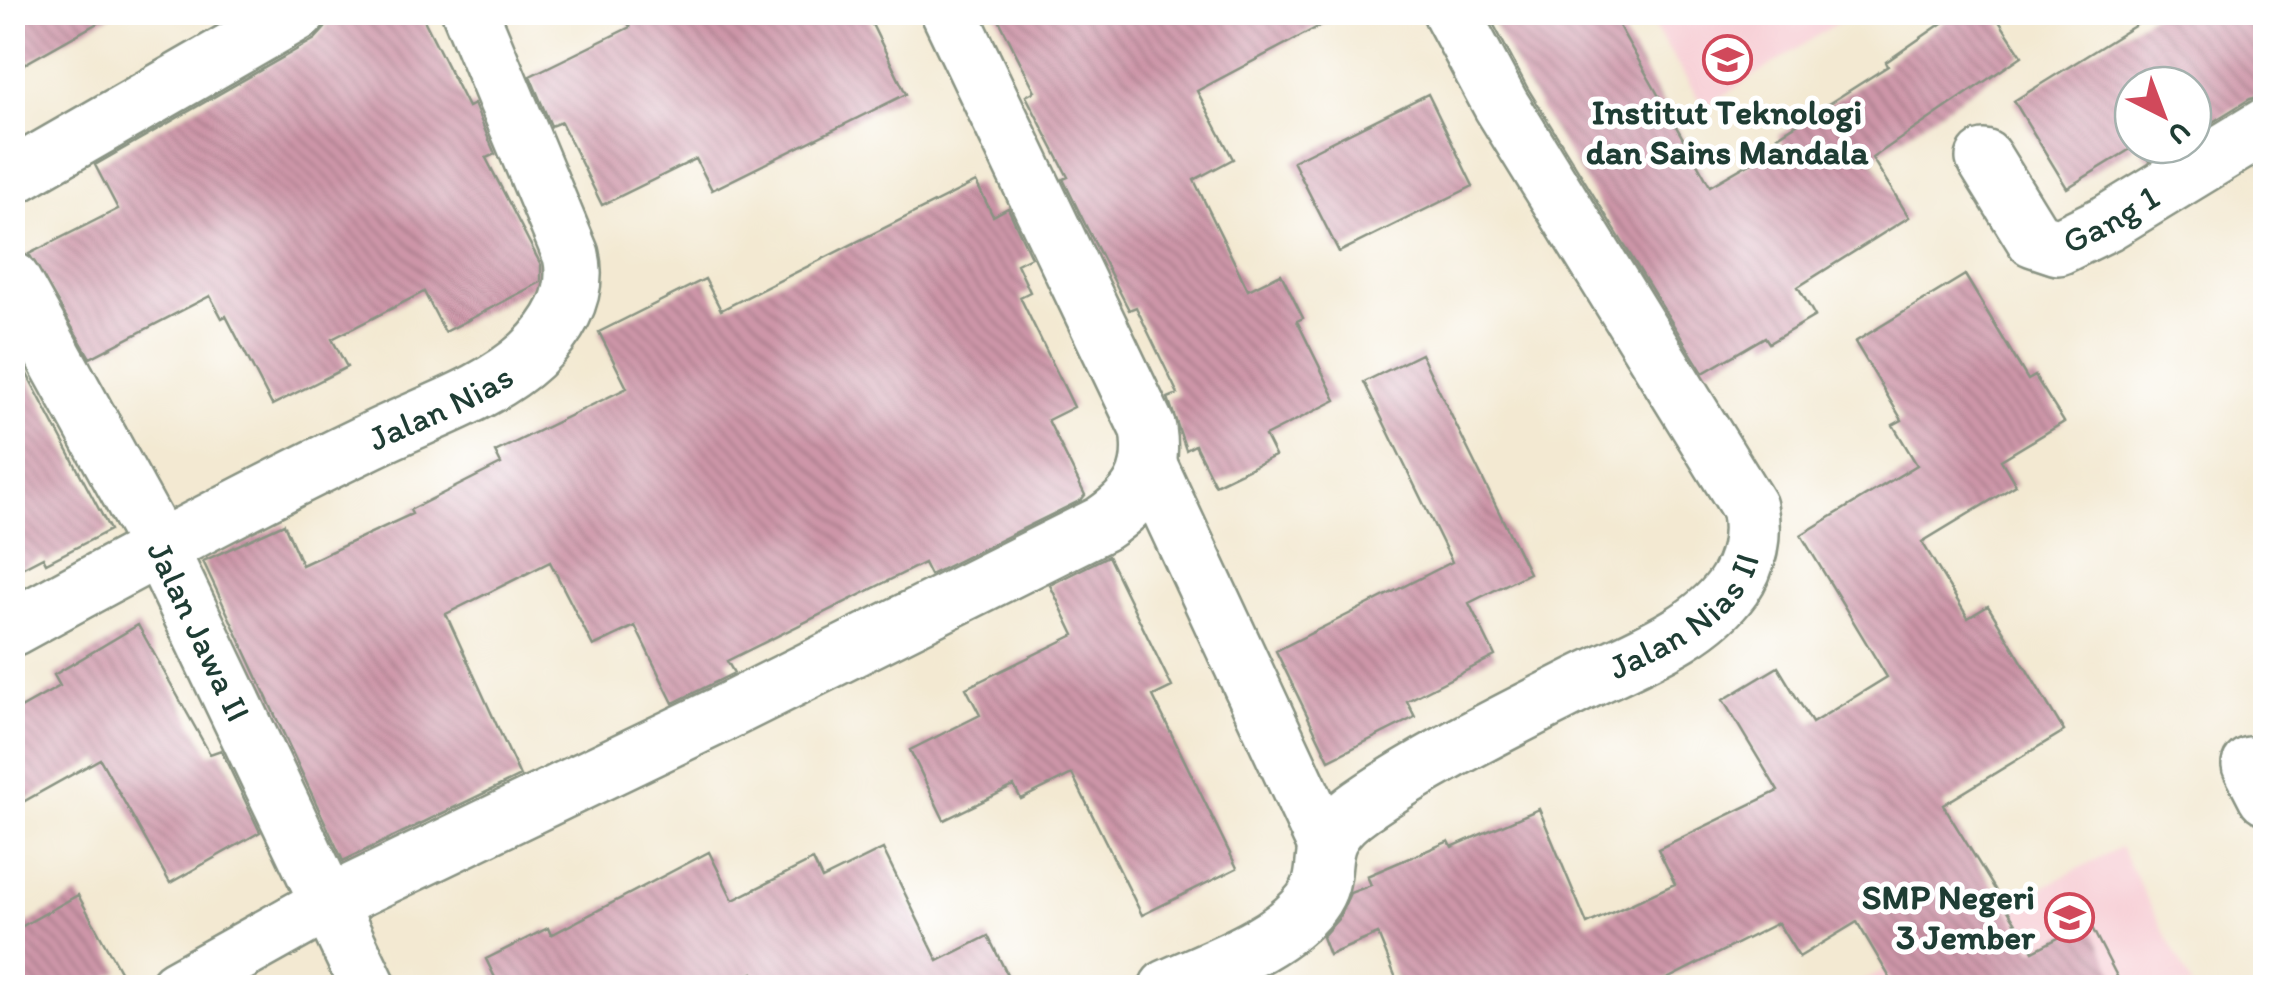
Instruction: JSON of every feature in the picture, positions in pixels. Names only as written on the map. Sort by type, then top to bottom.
[{"type":"street","points":[[12,177],[299,12]]},
{"type":"street","name":"Jalan Nias","points":[[12,628],[159,547],[505,374],[529,356],[561,317],[575,285],[571,255],[470,12]]},
{"type":"street","points":[[177,988],[330,903],[722,714],[1102,524],[1138,496],[1149,465],[1148,430],[949,12]]},
{"type":"street","name":"Jalan Nias II","points":[[1325,844],[1344,819],[1398,783],[1472,739],[1670,638],[1702,616],[1732,588],[1742,572],[1752,536],[1749,507],[1501,105],[1451,12]]},
{"type":"street","name":"Gang 1","points":[[1984,158],[2034,239],[2058,247],[2107,223],[2266,126]]},
{"type":"street","name":"Jalan Jawa II","points":[[12,280],[159,547],[369,988]]},
{"type":"street","points":[[1149,465],[1325,844],[1318,890],[1297,916],[1251,948],[1167,988]]},
{"type":"shaded area","name":"Institut Teknologi dan Sains Mandala","points":[[1646,13],[1853,13],[1704,108]]},
{"type":"shaded area","name":"SMP Negeri 3 Jember","points":[[2120,847],[2193,987],[1849,988]]},
{"type":"building","points":[[12,12],[117,12],[12,71]]},
{"type":"building","points":[[330,12],[420,12],[468,107],[474,104],[495,154],[486,158],[541,265],[541,282],[445,332],[424,292],[332,339],[347,367],[272,405],[226,316],[222,318],[210,296],[90,358],[29,254],[118,209],[95,165],[315,39],[325,28]]},
{"type":"building","points":[[622,12],[866,12],[906,94],[712,190],[696,159],[602,205],[561,122],[551,126],[530,76],[630,27]]},
{"type":"building","points":[[995,12],[1346,12],[1197,91],[1233,159],[1194,180],[1248,290],[1281,274],[1303,318],[1297,321],[1336,400],[1265,436],[1275,456],[1215,485],[1195,445],[1186,450],[1168,398],[1178,394],[1136,307],[1129,310],[1063,179],[1068,177],[1026,96],[1035,91]]},
{"type":"building","points":[[1487,12],[1611,12],[1710,186],[1783,144],[1778,136],[1888,66],[1886,62],[1958,12],[1993,12],[2022,56],[1872,158],[1909,217],[1798,287],[1815,316],[1769,343],[1765,337],[1703,373],[1528,89]]},
{"type":"building","points":[[2157,12],[2266,12],[2266,95],[2250,99],[2213,122],[2213,65],[2113,65],[2113,160],[2067,188],[2014,101]]},
{"type":"building","points":[[1428,94],[1473,186],[1339,252],[1293,161]]},
{"type":"building","points":[[976,182],[993,216],[1008,208],[1031,257],[1017,264],[1030,292],[1020,297],[1074,407],[1048,420],[1085,495],[1081,500],[930,575],[924,563],[727,661],[734,673],[673,703],[635,626],[593,646],[550,562],[446,614],[520,776],[343,861],[203,561],[284,524],[302,565],[412,514],[410,510],[501,464],[495,452],[627,388],[599,332],[705,279],[721,310]]},
{"type":"building","points":[[1965,275],[2028,380],[2035,376],[2064,422],[2001,460],[2016,485],[1922,542],[1968,618],[1988,606],[2064,731],[1943,805],[2033,951],[2089,922],[2123,988],[1896,988],[1857,922],[1799,957],[1778,923],[1649,988],[1400,988],[1378,934],[1329,955],[1322,937],[1338,919],[1350,893],[1371,885],[1367,876],[1449,841],[1452,847],[1539,809],[1587,924],[1675,884],[1658,849],[1778,791],[1723,700],[1778,667],[1812,723],[1887,677],[1801,535],[1917,465],[1893,425],[1902,420],[1855,342]]},
{"type":"building","points":[[12,346],[110,530],[46,563],[43,557],[12,573]]},
{"type":"building","points":[[1421,354],[1529,573],[1469,603],[1495,656],[1407,701],[1415,717],[1329,760],[1276,651],[1452,562],[1364,382]]},
{"type":"building","points":[[1108,556],[1172,687],[1153,696],[1237,868],[1142,915],[1072,774],[1021,799],[1014,786],[944,820],[910,750],[980,715],[966,688],[1074,635],[1050,585]]},
{"type":"building","points":[[138,625],[210,754],[221,750],[260,832],[170,883],[100,759],[12,808],[12,713],[60,686],[54,675]]},
{"type":"building","points":[[883,849],[938,961],[988,936],[1014,988],[760,988],[753,973],[724,988],[500,988],[486,959],[548,928],[551,935],[709,852],[733,900],[813,860],[822,879]]},
{"type":"building","points":[[78,895],[120,971],[90,988],[12,988],[12,932]]},
{"type":"place","name":"Institut Teknologi dan Sains Mandala","points":[[1727,60]]},
{"type":"place","name":"SMP Negeri 3 Jember","points":[[2070,917]]}]
